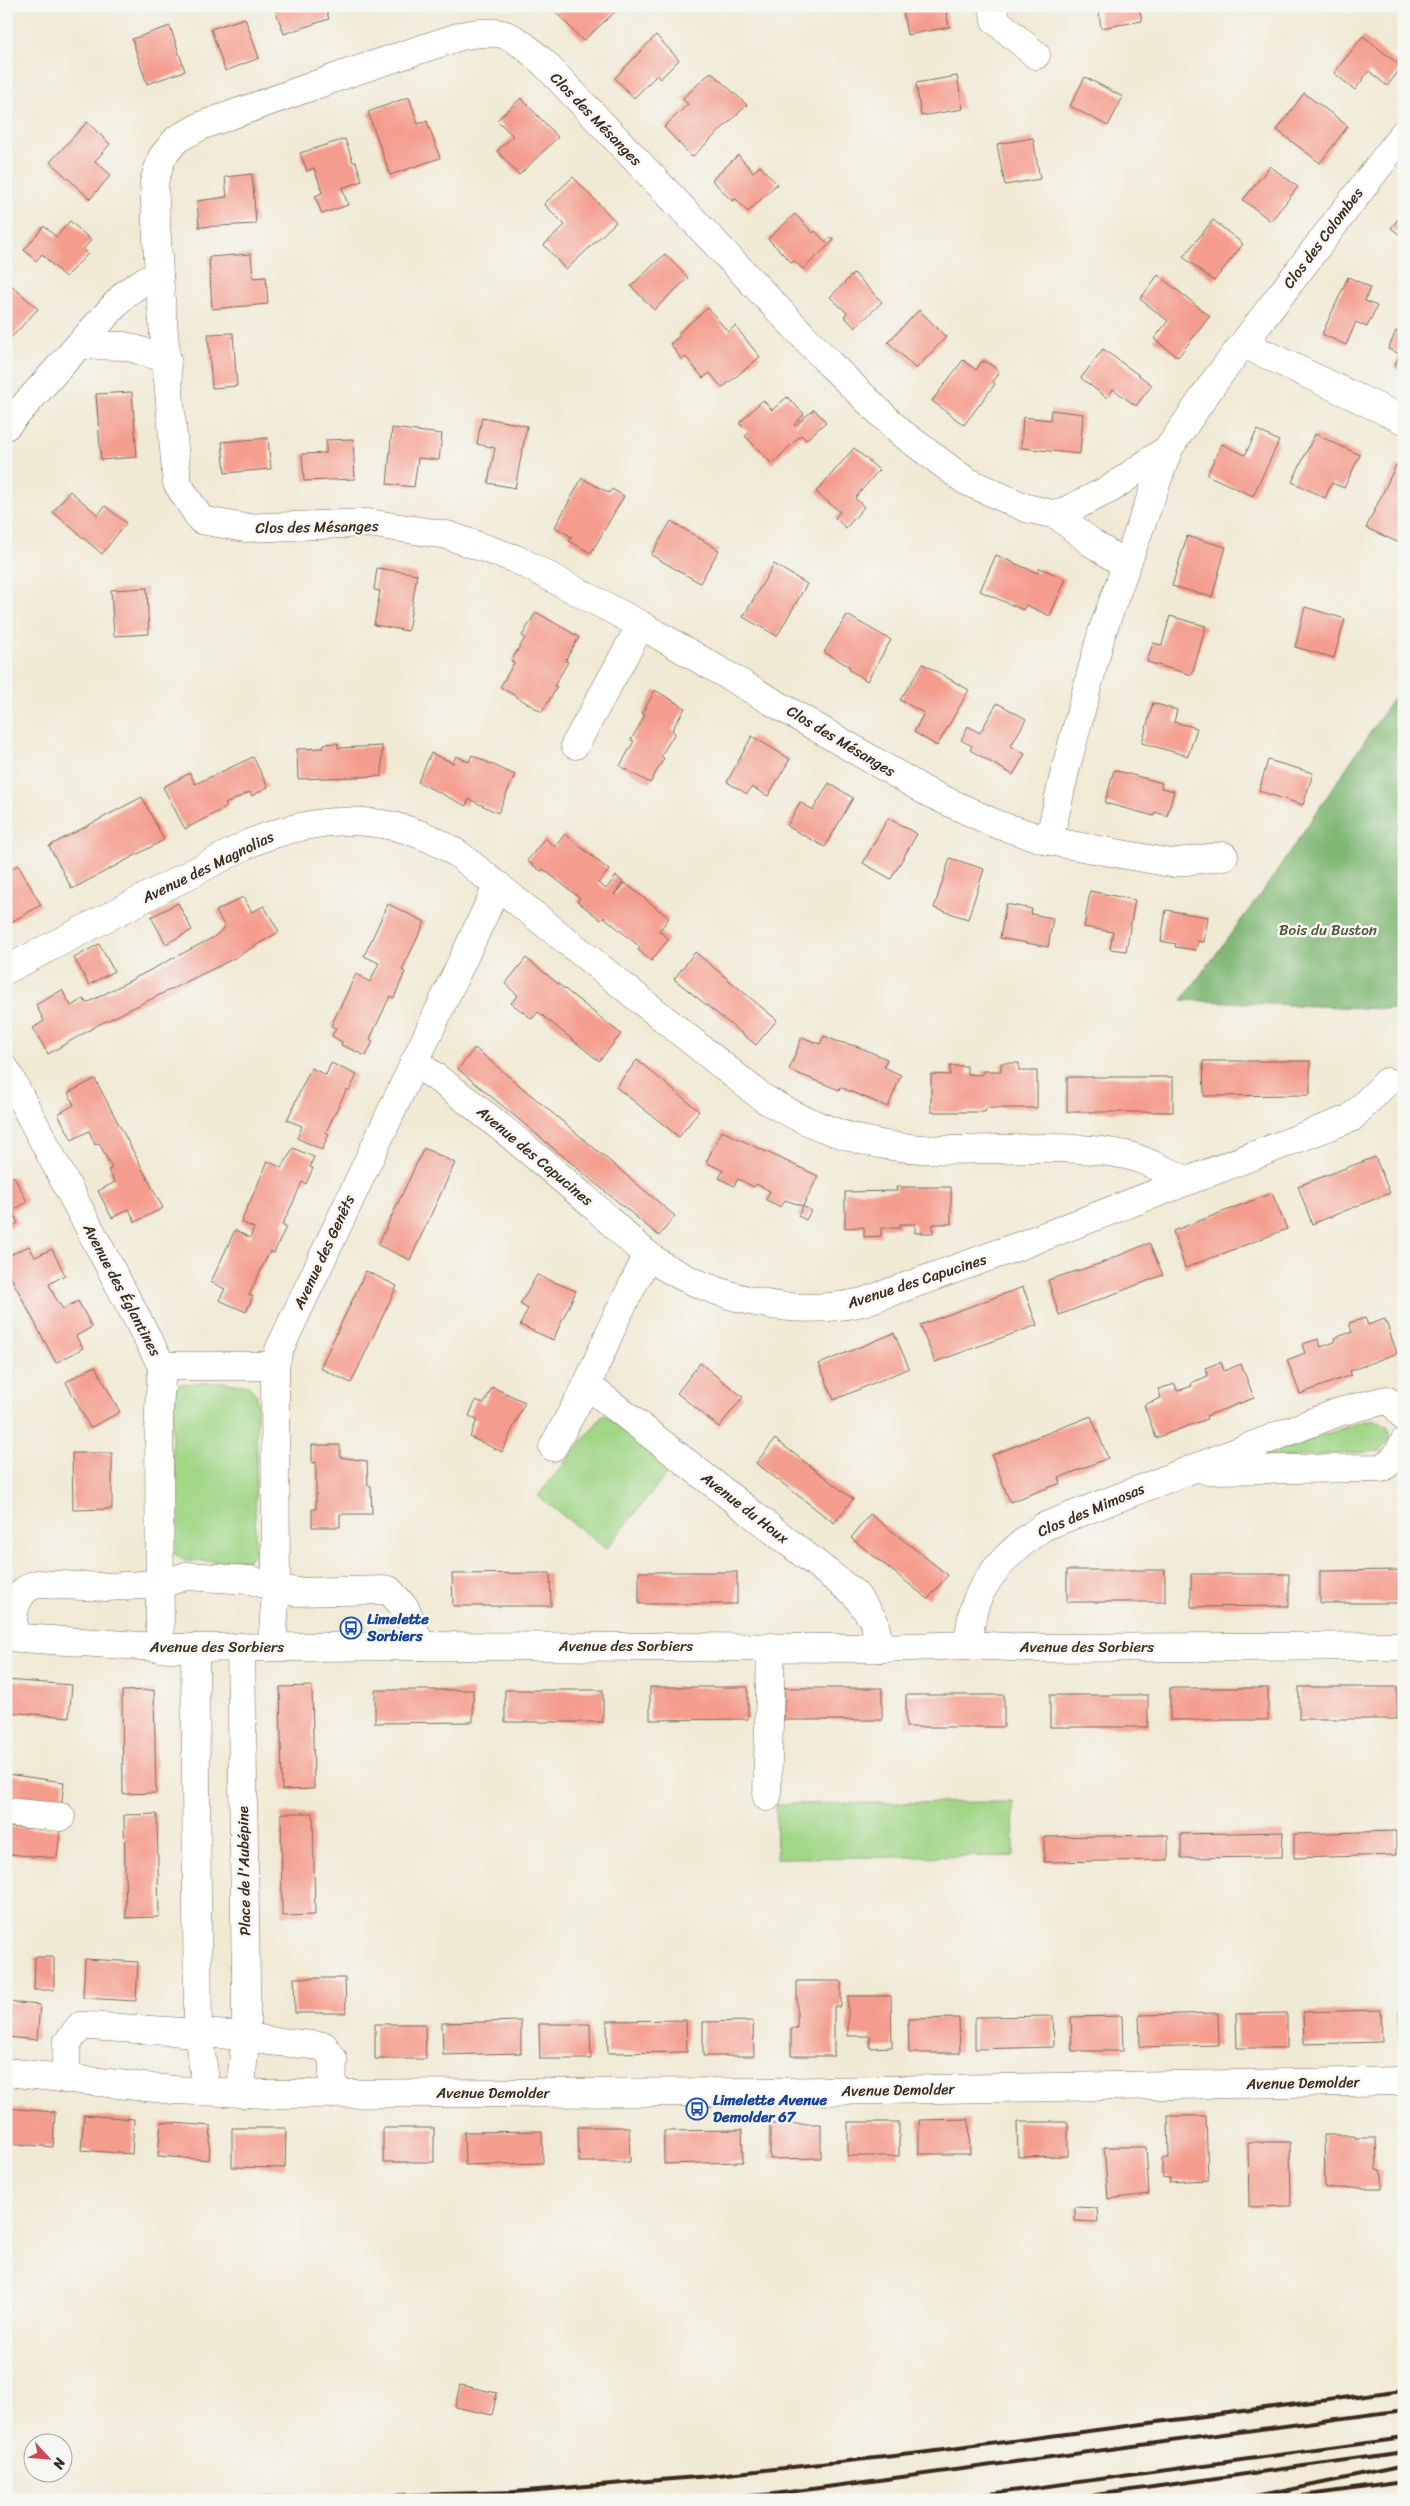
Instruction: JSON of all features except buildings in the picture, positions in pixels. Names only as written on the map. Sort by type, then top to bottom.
[{"type":"street","points":[[993,6],[995,20],[1036,55]]},
{"type":"street","name":"Clos des Mésanges","points":[[1126,565],[1092,543],[1057,515],[1026,508],[966,481],[900,432],[836,371],[545,64],[513,37],[503,33],[485,31],[461,36],[352,72],[216,119],[177,139],[162,157],[154,182],[159,276],[177,483],[201,520],[245,528],[368,523],[447,535],[516,559],[641,625],[927,792],[996,824],[1049,841],[1171,863],[1224,856]]},
{"type":"street","name":"Clos des Colombes","points":[[1169,448],[1214,382],[1404,134]]},
{"type":"street","points":[[6,426],[82,345],[95,326],[125,294],[144,281],[159,276]]},
{"type":"street","points":[[1244,344],[1404,420]]},
{"type":"street","points":[[82,345],[125,346],[167,359]]},
{"type":"street","points":[[1057,515],[1110,489],[1169,448]]},
{"type":"street","points":[[1049,841],[1065,771],[1102,632],[1169,448]]},
{"type":"street","points":[[575,745],[641,625]]},
{"type":"street","name":"Avenue des Magnolias","points":[[6,970],[250,843],[285,830],[312,823],[355,820],[410,831],[443,845],[498,885]]},
{"type":"street","points":[[498,885],[763,1098],[805,1120],[843,1136],[921,1149],[1059,1149],[1128,1155],[1186,1180]]},
{"type":"street","name":"Avenue des Genêts","points":[[272,1646],[276,1589],[275,1366],[279,1350],[293,1316],[498,885]]},
{"type":"street","name":"Avenue des Capucines","points":[[414,1062],[456,1090],[593,1205],[648,1255],[670,1270],[693,1281],[749,1302],[795,1309],[843,1306],[896,1292],[1351,1118],[1387,1082]]},
{"type":"street","name":"Avenue des Églantines","points":[[6,1070],[162,1366],[159,1410],[160,1648]]},
{"type":"street","points":[[553,1448],[587,1385],[616,1318],[648,1255]]},
{"type":"street","points":[[162,1366],[275,1366]]},
{"type":"street","name":"Avenue du Houx","points":[[587,1385],[856,1594],[874,1621],[880,1648]]},
{"type":"street","name":"Clos des Mimosas","points":[[968,1645],[976,1603],[995,1570],[1016,1546],[1043,1527],[1339,1412],[1386,1400],[1396,1406],[1404,1417]]},
{"type":"street","name":"Clos des Mimosas","points":[[1189,1471],[1382,1468],[1396,1457],[1404,1442]]},
{"type":"street","name":"Avenue des Sorbiers","points":[[421,1646],[404,1608],[389,1590],[294,1592],[276,1589],[250,1580],[186,1576],[161,1584],[107,1587],[37,1584],[27,1587],[18,1598],[9,1637],[160,1648],[272,1646],[880,1648],[968,1645],[1028,1648],[1404,1646]]},
{"type":"street","name":"Place de l'Aubépine","points":[[241,1647],[246,2036],[242,2072],[243,2094]]},
{"type":"street","points":[[767,1797],[771,1647]]},
{"type":"street","points":[[195,1648],[198,2034],[204,2073],[202,2092]]},
{"type":"street","points":[[6,1812],[61,1817]]},
{"type":"street","points":[[65,2079],[67,2043],[80,2026],[246,2036],[269,2041],[324,2046],[333,2059],[332,2094]]},
{"type":"street","name":"Avenue Demolder","points":[[6,2072],[202,2092],[243,2094],[767,2092],[1404,2081]]},
{"type":"green space","name":"Bois du Buston","points":[[1404,682],[1404,1010],[1182,1000],[1273,877]]},
{"type":"green space","points":[[222,1382],[249,1386],[257,1396],[255,1552],[248,1560],[243,1561],[186,1561],[180,1559],[172,1551],[172,1413],[174,1390],[180,1384]]},
{"type":"green space","points":[[604,1414],[671,1469],[606,1549],[538,1496]]},
{"type":"green space","points":[[1365,1421],[1379,1421],[1388,1427],[1391,1437],[1380,1451],[1295,1457],[1261,1456]]},
{"type":"green space","points":[[1013,1802],[1014,1856],[777,1858],[776,1804]]},
{"type":"railway","points":[[6,2499],[340,2497],[514,2492],[709,2476],[912,2454],[1404,2390]]},
{"type":"railway","points":[[701,2500],[774,2494],[1404,2410]]},
{"type":"railway","points":[[945,2500],[1404,2438]]},
{"type":"railway","points":[[1060,2500],[1404,2452]]},
{"type":"railway","points":[[1241,2500],[1404,2466]]},
{"type":"railway","points":[[1286,2498],[1404,2482]]},
{"type":"place","name":"Limelette Sorbiers","points":[[351,1628]]},
{"type":"place","name":"Limelette Avenue Demolder 67","points":[[697,2109]]}]
